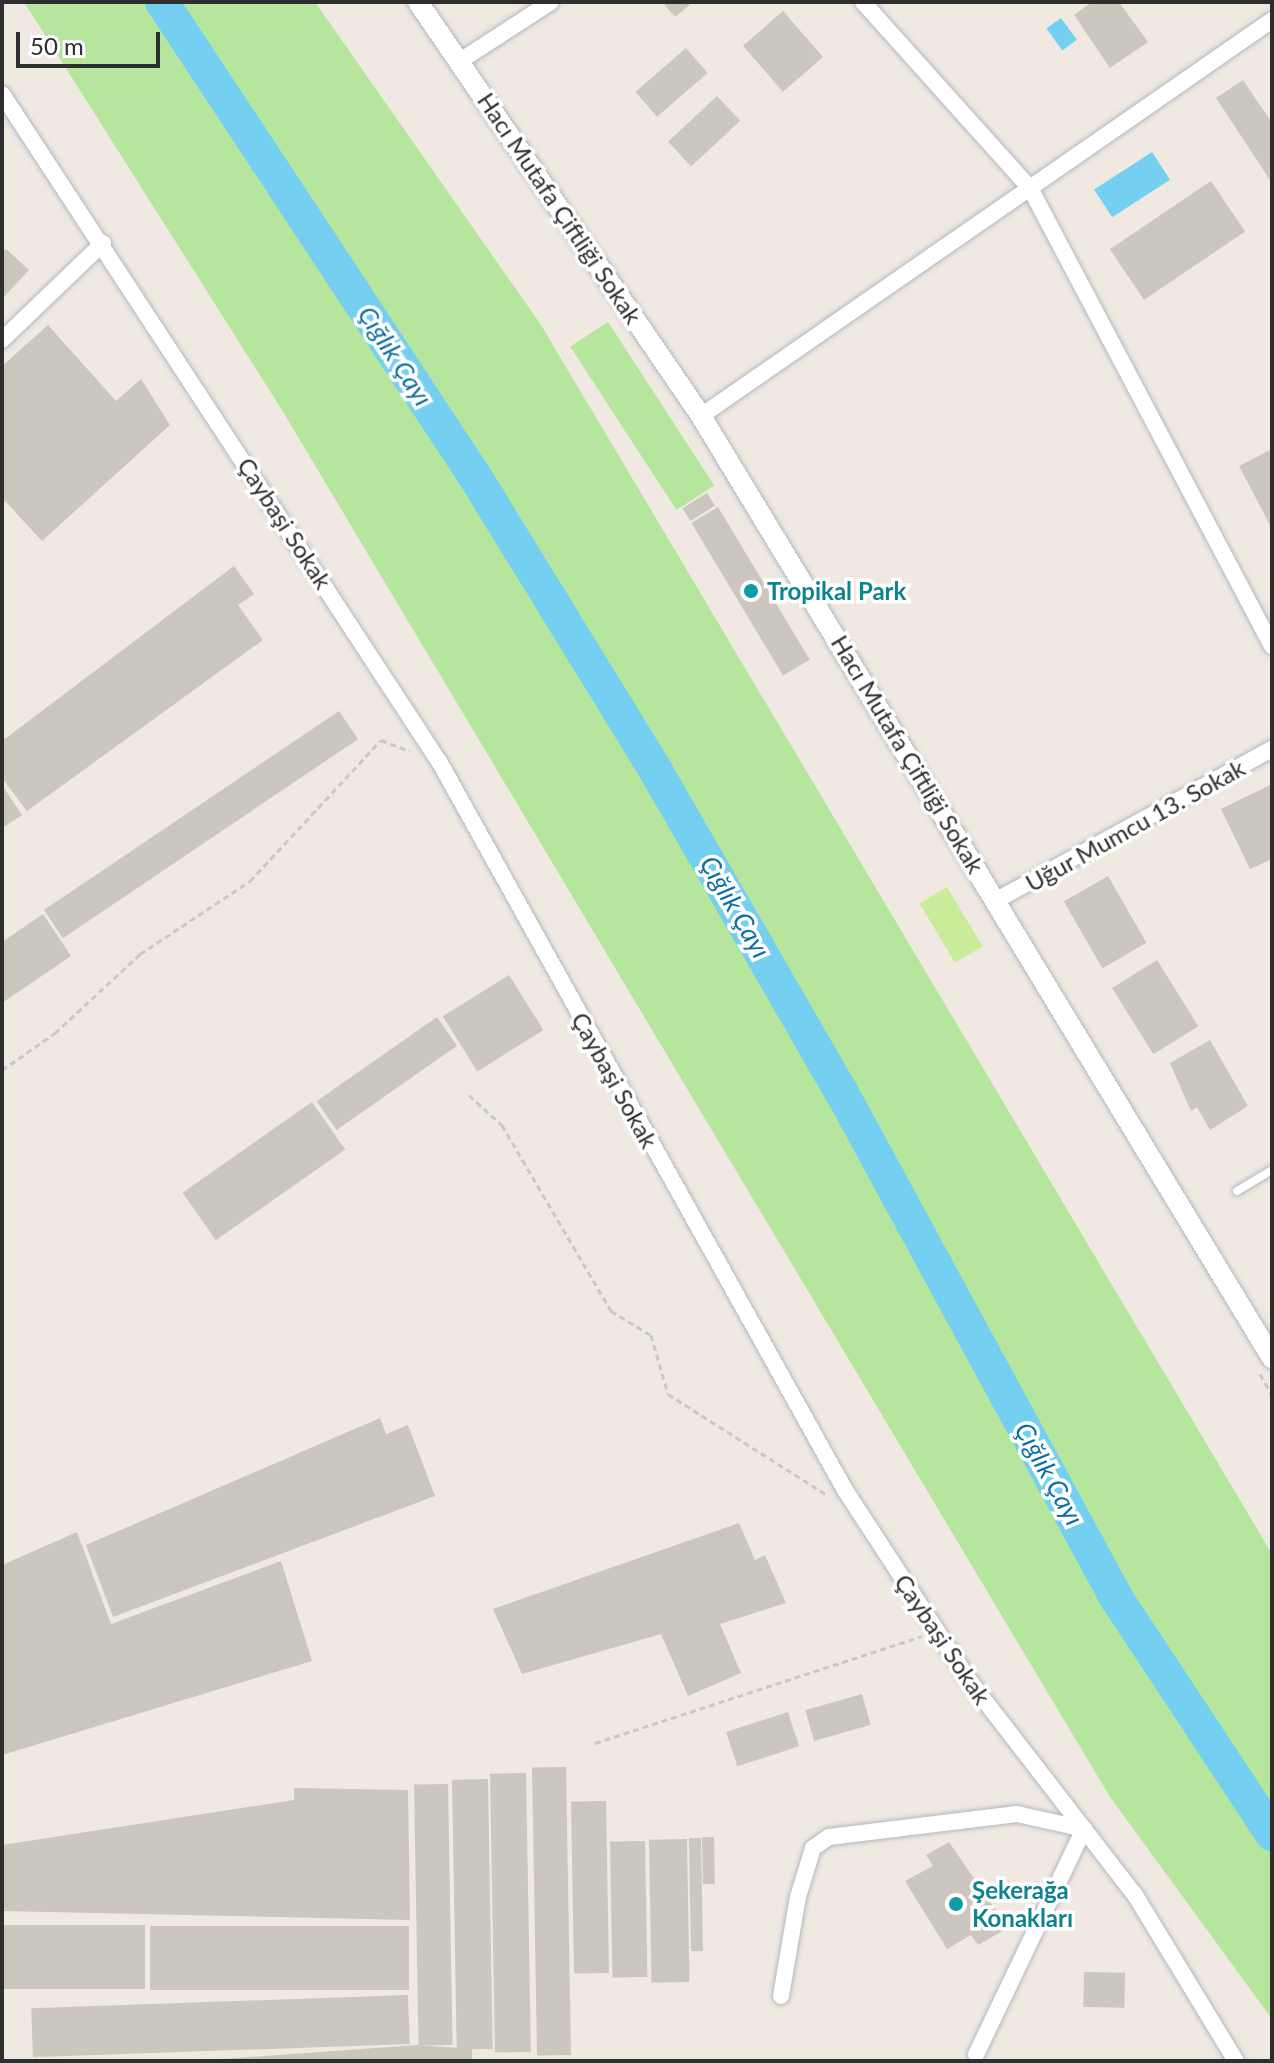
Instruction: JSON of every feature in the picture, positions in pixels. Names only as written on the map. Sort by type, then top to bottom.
[{"type":"street","name":"Hacı Mutafa Çiftliği Sokak","points":[[418,2],[701,416],[997,900],[1264,1363]]},
{"type":"street","points":[[460,61],[551,2]]},
{"type":"street","points":[[863,2],[1030,188],[1272,646]]},
{"type":"street","points":[[701,416],[1272,20]]},
{"type":"street","name":"Çaybaşi Sokak","points":[[2,94],[103,243],[440,763],[845,1490],[936,1632],[1135,1895],[1236,2061]]},
{"type":"street","points":[[2,340],[103,243]]},
{"type":"street","name":"Uğur Mumcu 13. Sokak","points":[[997,900],[1272,749]]},
{"type":"street","points":[[781,1996],[798,1897],[813,1848],[829,1837],[1017,1814],[1084,1829],[976,2054]]},
{"type":"lane","points":[[1237,1191],[1272,1170]]},
{"type":"path","points":[[2,1070],[55,1033],[140,954],[250,881],[381,740],[411,751]]},
{"type":"path","points":[[469,1095],[502,1125],[611,1311],[651,1335],[668,1394],[828,1496],[845,1490]]},
{"type":"path","points":[[1264,1363],[1272,1395]]},
{"type":"path","points":[[595,1743],[936,1632]]},
{"type":"green space","points":[[24,2],[315,2],[541,325],[1272,1554],[1272,2019],[1110,1797],[282,410]]},
{"type":"green space","points":[[608,322],[714,486],[676,510],[570,347]]},
{"type":"green space","points":[[947,887],[983,946],[955,963],[920,903]]},
{"type":"water","points":[[1061,18],[1077,40],[1062,50],[1046,29]]},
{"type":"water","points":[[1152,152],[1170,180],[1112,217],[1094,190]]},
{"type":"building","points":[[662,2],[693,2],[675,17]]},
{"type":"building","points":[[1092,2],[1119,2],[1148,42],[1110,68],[1074,15]]},
{"type":"building","points":[[783,11],[823,57],[783,92],[743,46]]},
{"type":"building","points":[[686,48],[708,73],[657,117],[635,92]]},
{"type":"building","points":[[1243,80],[1272,123],[1270,180],[1216,98]]},
{"type":"building","points":[[717,96],[740,121],[691,167],[668,142]]},
{"type":"building","points":[[1211,181],[1245,232],[1144,300],[1110,249]]},
{"type":"building","points":[[6,249],[29,270],[2,299],[2,253]]},
{"type":"building","points":[[48,325],[116,401],[141,379],[170,425],[42,541],[5,501],[2,504],[2,366]]},
{"type":"building","points":[[1272,449],[1272,529],[1239,466]]},
{"type":"building","points":[[707,493],[715,506],[690,521],[682,508]]},
{"type":"building","name":"Tropikal Park","points":[[718,507],[810,660],[783,676],[691,523]]},
{"type":"building","points":[[234,566],[254,594],[238,605],[263,640],[27,811],[2,778],[2,741]]},
{"type":"building","points":[[339,711],[358,739],[63,938],[44,910]]},
{"type":"building","points":[[1272,784],[1272,859],[1250,869],[1221,809]]},
{"type":"building","points":[[2,785],[22,815],[2,828]]},
{"type":"building","points":[[1108,876],[1146,943],[1102,968],[1064,901]]},
{"type":"building","points":[[43,914],[71,956],[2,1003],[2,942]]},
{"type":"building","points":[[1157,960],[1198,1026],[1153,1054],[1112,988]]},
{"type":"building","points":[[509,975],[543,1030],[477,1071],[443,1016]]},
{"type":"building","points":[[437,1017],[457,1046],[337,1130],[317,1101]]},
{"type":"building","points":[[1210,1040],[1248,1106],[1210,1130],[1197,1107],[1191,1111],[1170,1063]]},
{"type":"building","points":[[312,1102],[345,1150],[216,1240],[183,1193]]},
{"type":"building","points":[[380,1418],[386,1434],[408,1425],[435,1496],[113,1617],[86,1545]]},
{"type":"building","points":[[739,1523],[755,1560],[765,1555],[786,1603],[720,1624],[741,1673],[688,1696],[661,1634],[522,1674],[493,1609]]},
{"type":"building","points":[[77,1532],[111,1624],[281,1561],[312,1661],[2,1755],[2,1565]]},
{"type":"building","points":[[862,1694],[871,1725],[814,1741],[805,1710]]},
{"type":"building","points":[[788,1712],[799,1746],[737,1766],[726,1732]]},
{"type":"building","points":[[566,1767],[571,2055],[537,2056],[532,1768]]},
{"type":"building","points":[[526,1773],[531,2052],[495,2053],[490,1774]]},
{"type":"building","points":[[488,1779],[493,2049],[457,2050],[452,1780]]},
{"type":"building","points":[[448,1784],[453,2045],[419,2046],[414,1785]]},
{"type":"building","points":[[294,1788],[408,1790],[410,1920],[2,1911],[2,1845],[294,1800]]},
{"type":"building","points":[[606,1801],[609,1973],[574,1974],[571,1802]]},
{"type":"building","points":[[702,1837],[714,1837],[715,1884],[703,1884]]},
{"type":"building","points":[[689,1838],[701,1838],[703,1951],[691,1951]]},
{"type":"building","points":[[687,1839],[689,1982],[652,1983],[649,1840]]},
{"type":"building","points":[[645,1841],[647,1977],[612,1978],[610,1842]]},
{"type":"building","name":"Şekerağa Konakları","points":[[949,1842],[1008,1928],[978,1945],[971,1935],[947,1949],[905,1881],[933,1866],[926,1855]]},
{"type":"building","points":[[2,1925],[145,1925],[145,1989],[2,1989]]},
{"type":"building","points":[[150,1926],[409,1926],[409,1990],[150,1990]]},
{"type":"building","points":[[1084,1972],[1125,1973],[1124,2008],[1083,2007]]},
{"type":"building","points":[[408,1995],[410,2044],[33,2057],[31,2008]]},
{"type":"building","points":[[417,2045],[472,2049],[472,2061],[193,2061]]},
{"type":"waterway","name":"Çığlık Çayı","points":[[162,2],[474,475],[657,773],[842,1093],[1117,1599],[1272,1834]]},
{"type":"place","name":"Tropikal Park","points":[[751,591]]},
{"type":"place","name":"Şekerağa Konakları","points":[[956,1904]]}]
